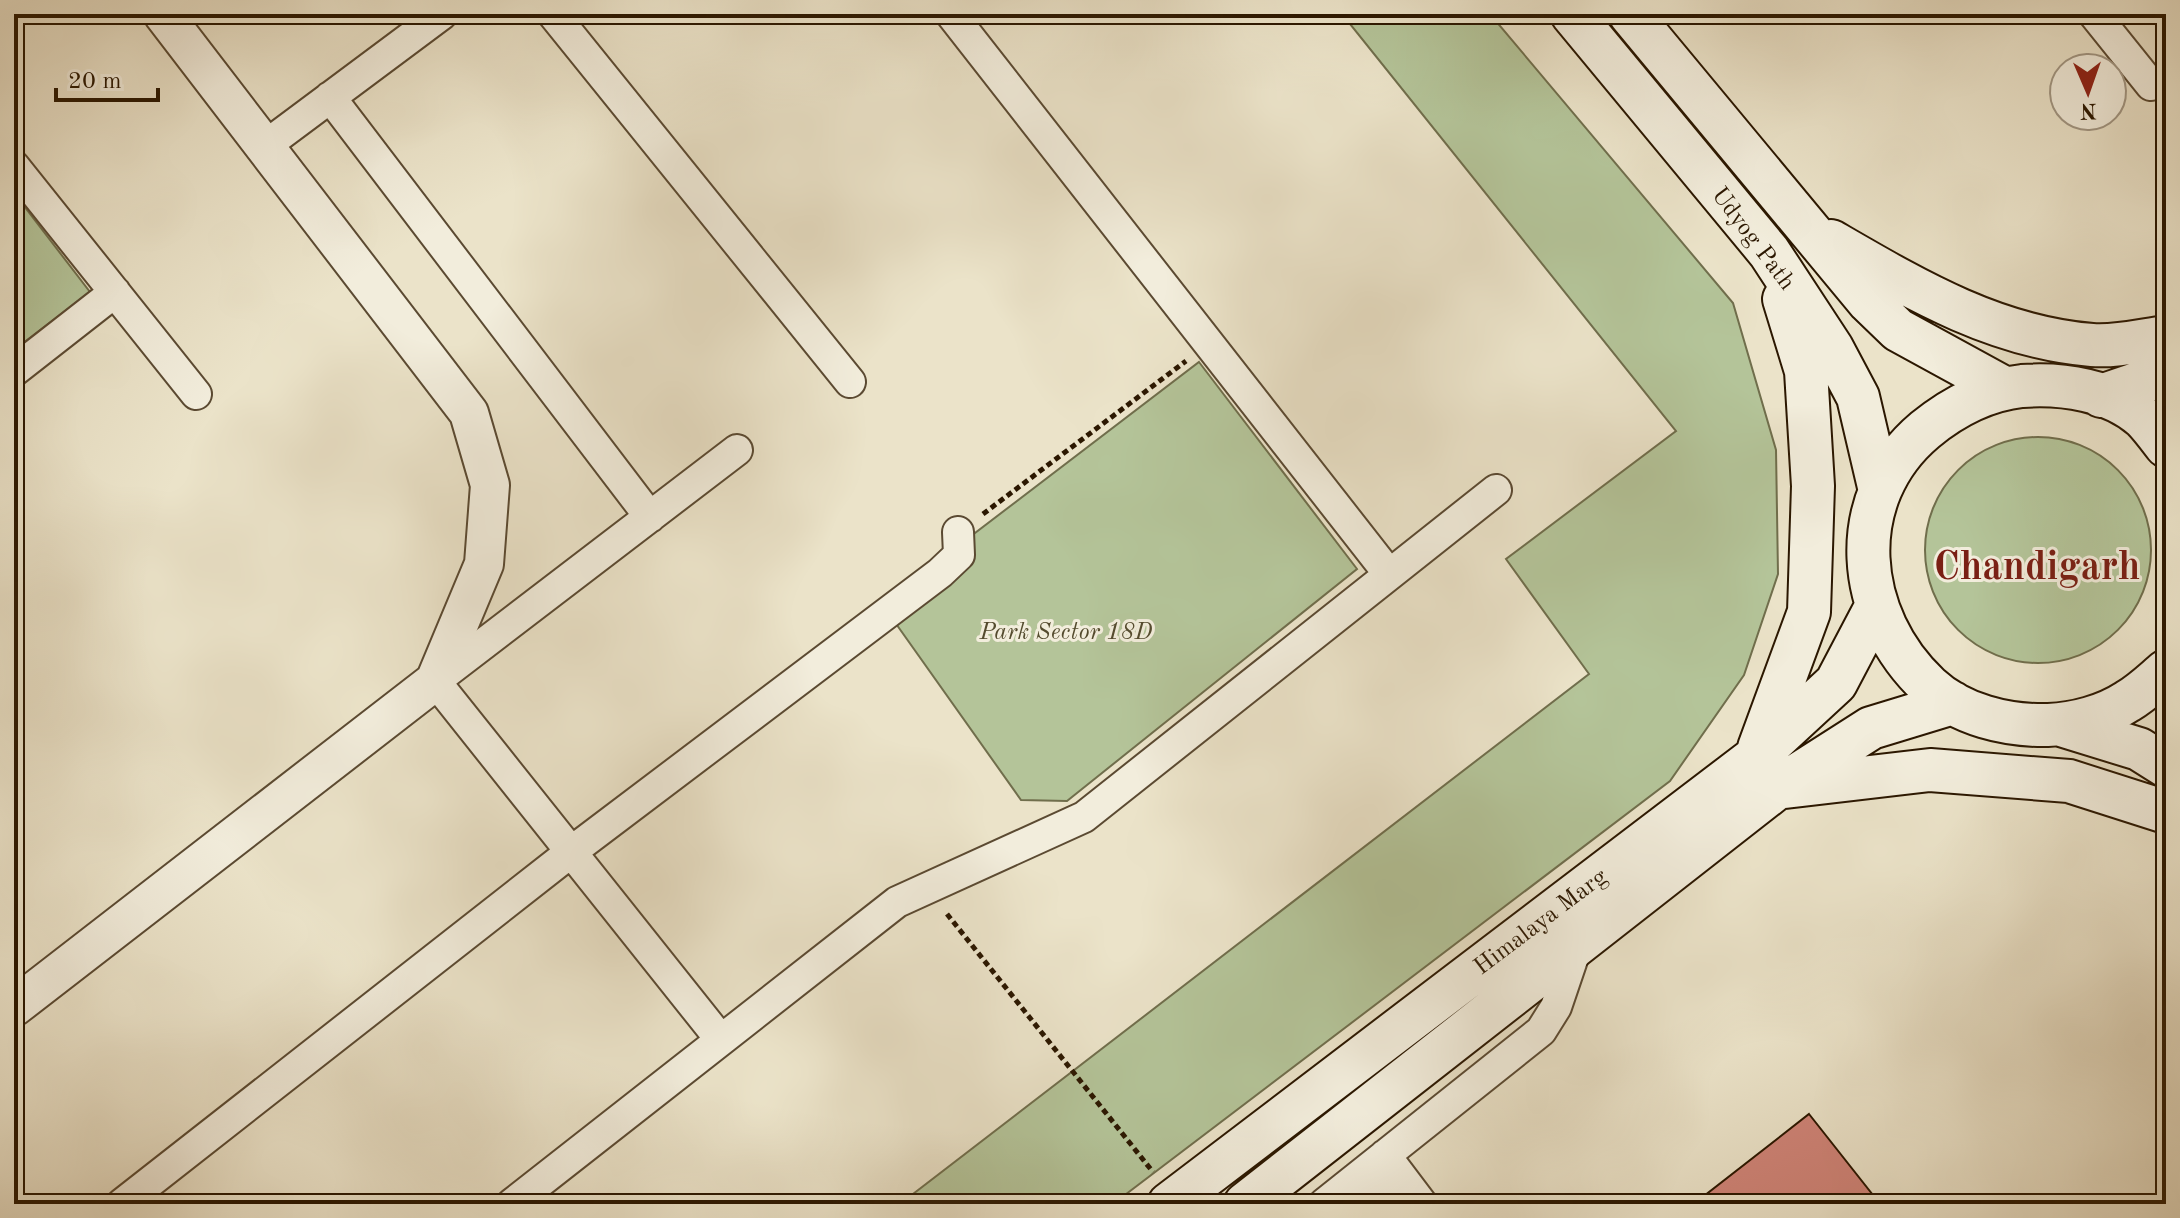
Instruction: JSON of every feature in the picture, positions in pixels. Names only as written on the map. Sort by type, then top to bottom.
[{"type":"main road","name":"Udyog Path","points":[[1572,14],[1769,252],[1832,348],[1858,397],[1880,491]]},
{"type":"main road","name":"Udyog Path","points":[[1630,14],[1869,302],[1898,330],[2004,388]]},
{"type":"main road","points":[[1806,226],[1924,295],[2003,329],[2094,346],[2166,337]]},
{"type":"main road","points":[[1769,252],[1806,371],[1813,486],[1809,612],[1766,773],[1930,770],[2069,781],[2166,812]]},
{"type":"main road","points":[[2101,396],[2166,374]]},
{"type":"main road","points":[[2166,446],[2144,419],[2101,396],[2076,388],[2046,384],[2004,388],[1950,409],[1911,441],[1880,491],[1870,525],[1868,561],[1876,607],[1892,641],[1930,687],[1953,703],[1996,721],[2026,726],[2061,725],[2088,719],[2128,702],[2166,671]]},
{"type":"main road","name":"Himalaya Marg","points":[[1245,1204],[1577,945],[1766,773],[1836,683],[1876,607]]},
{"type":"main road","name":"Himalaya Marg","points":[[1172,1202],[1766,773],[1871,728],[1953,703]]},
{"type":"main road","points":[[2061,725],[2139,749],[2166,766]]},
{"type":"street","points":[[163,14],[469,413],[490,485],[484,564],[435,681]]},
{"type":"street","points":[[265,146],[442,14]]},
{"type":"street","points":[[553,14],[850,382]]},
{"type":"street","points":[[951,14],[1389,574]]},
{"type":"street","points":[[2094,14],[2151,85]]},
{"type":"street","points":[[330,97],[650,517]]},
{"type":"street","points":[[14,166],[196,394]]},
{"type":"street","points":[[14,371],[115,292]]},
{"type":"street","points":[[14,1007],[737,450]]},
{"type":"street","points":[[512,1204],[897,902],[1084,817],[1496,490]]},
{"type":"street","points":[[122,1204],[571,852],[940,573],[959,555],[958,532]]},
{"type":"street","points":[[435,681],[721,1040]]},
{"type":"street","points":[[1324,1204],[1541,1031],[1556,1007],[1577,945]]},
{"type":"street","points":[[1374,1164],[1387,1204]]},
{"type":"street","points":[[1374,1164],[1422,1204]]},
{"type":"path","points":[[958,532],[1209,344]]},
{"type":"path","points":[[927,888],[1172,1202]]},
{"type":"green space","points":[[1342,14],[1490,14],[1733,303],[1776,450],[1778,574],[1744,675],[1670,781],[1113,1204],[900,1204],[1589,674],[1506,559],[1676,431]]},
{"type":"green space","points":[[14,193],[90,292],[14,350]]},
{"type":"green space","name":"Park Sector 18D","points":[[1199,362],[1357,569],[1067,801],[1021,800],[882,604]]},
{"type":"green space","points":[[2038,437],[2060,439],[2081,446],[2101,456],[2118,470],[2132,487],[2142,507],[2149,528],[2149,572],[2142,593],[2132,613],[2118,630],[2101,644],[2081,654],[2060,661],[2038,663],[2016,661],[1995,654],[1975,644],[1958,630],[1944,613],[1934,593],[1927,572],[1925,550],[1927,528],[1934,507],[1944,487],[1958,470],[1975,456],[1995,446],[2016,439]]},
{"type":"building","points":[[1809,1114],[1880,1204],[1710,1204],[1704,1196]]},
{"type":"district","name":"Chandigarh","points":[[2037,565]]}]
